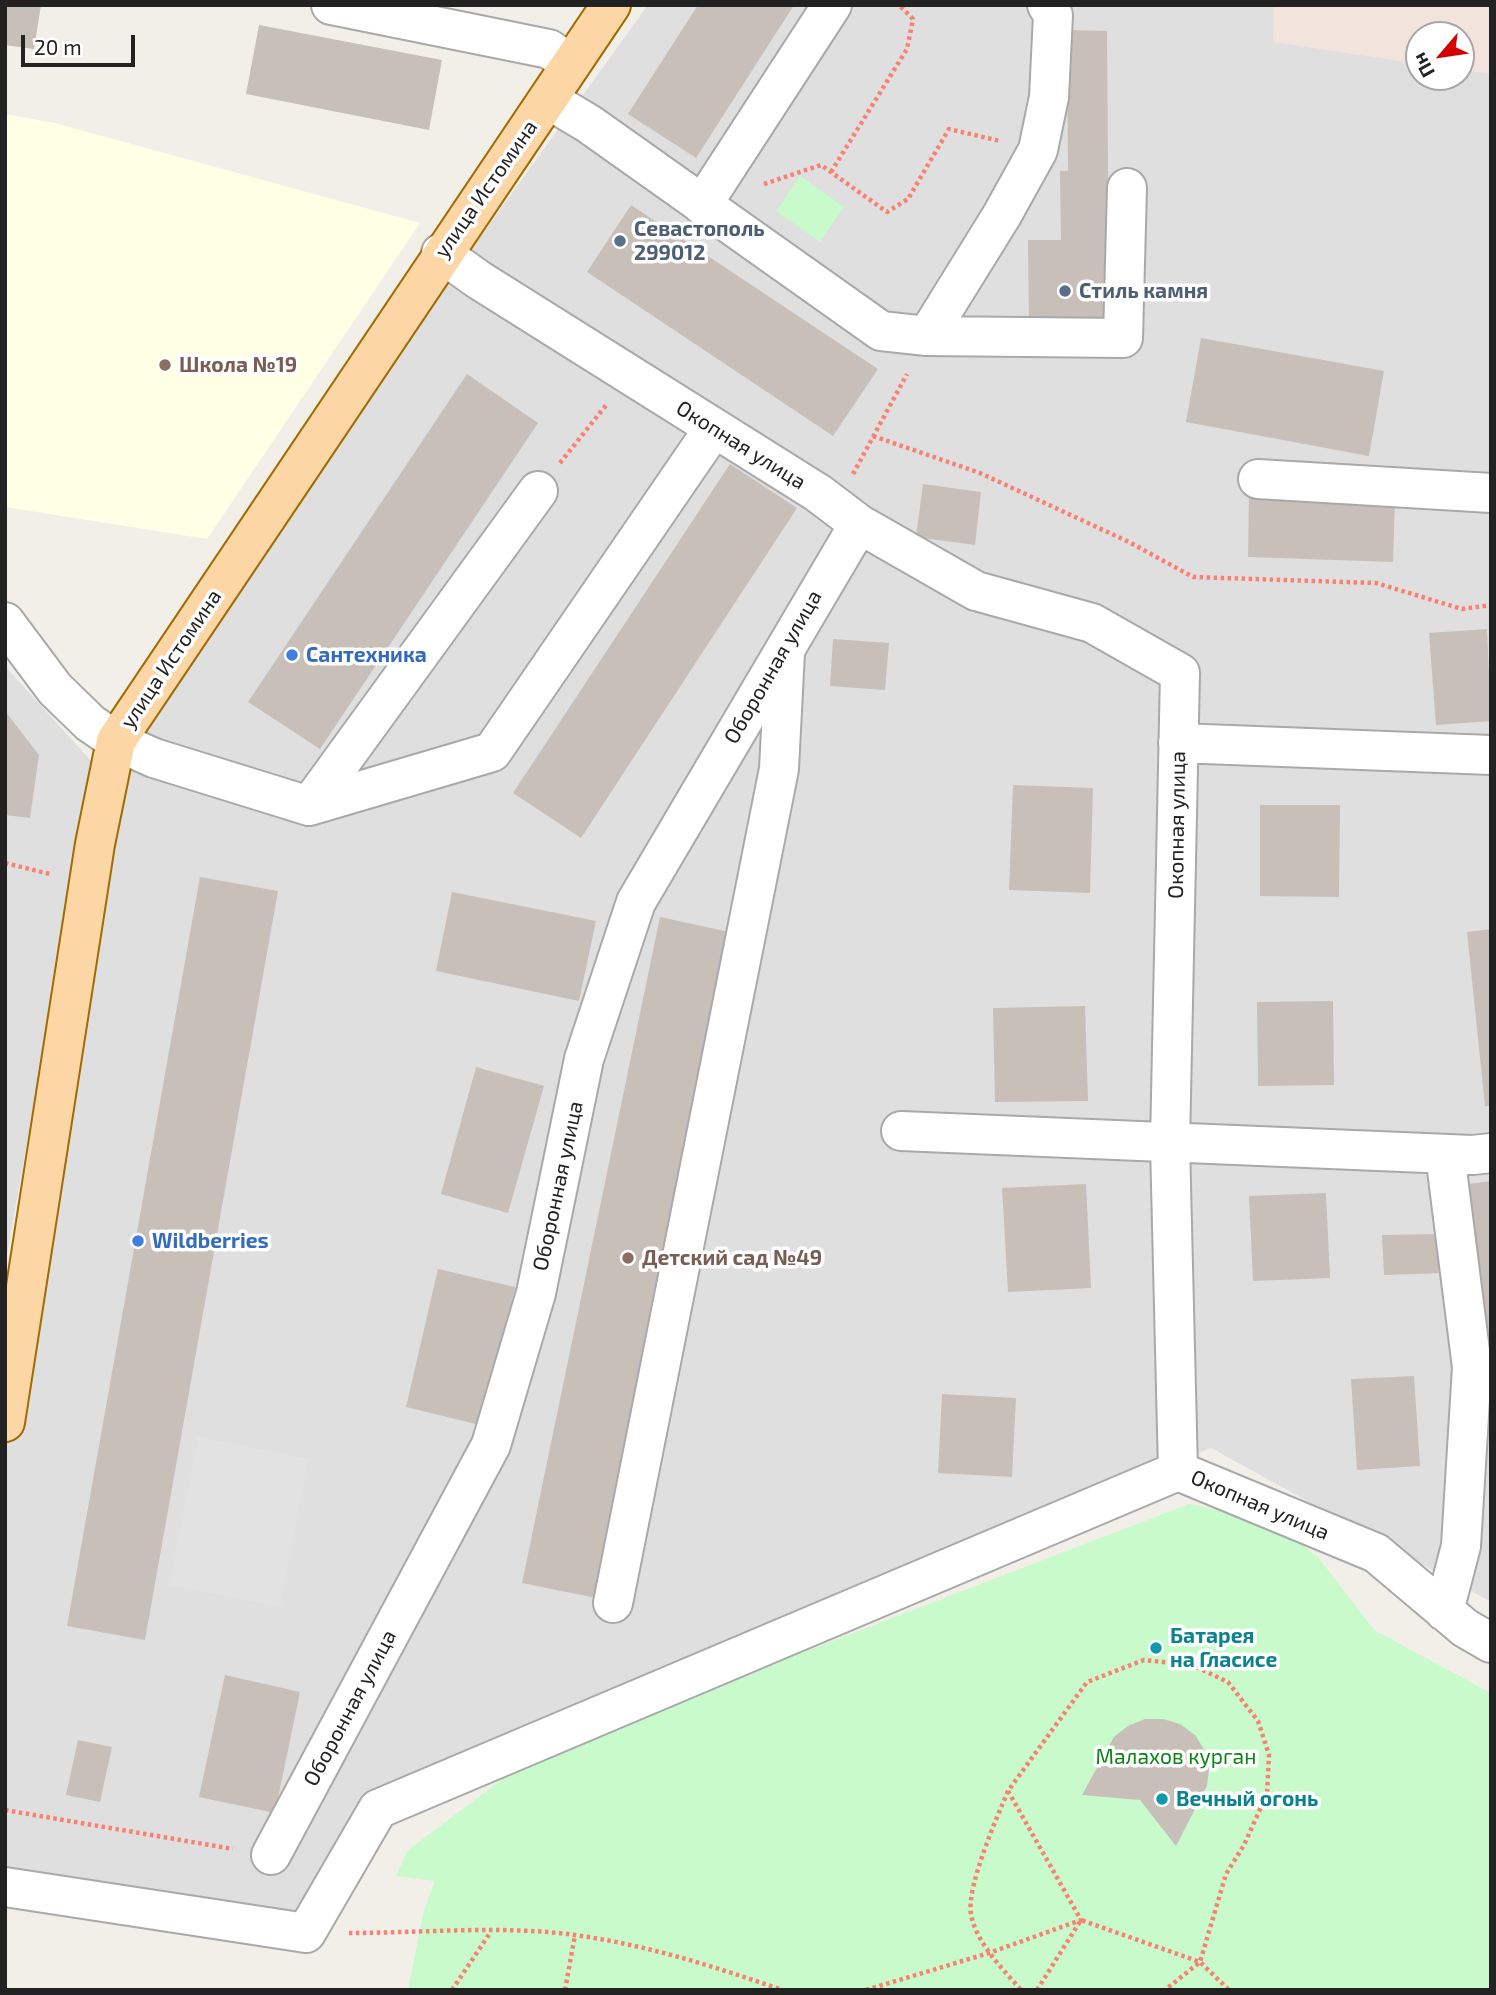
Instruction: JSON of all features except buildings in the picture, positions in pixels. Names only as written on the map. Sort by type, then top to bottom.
[{"type":"main road","name":"улица Истомина","points":[[5,1422],[95,844],[116,741],[441,253],[549,100],[611,5]]},
{"type":"main road","points":[[5,1433],[116,741]]},
{"type":"street","points":[[331,5],[549,49],[571,64]]},
{"type":"street","points":[[702,205],[832,5]]},
{"type":"street","points":[[927,336],[1002,215],[1038,150],[1049,83],[1053,15],[1047,5]]},
{"type":"street","points":[[549,100],[589,124],[881,331],[927,336],[1123,338],[1127,188]]},
{"type":"street","name":"Окопная улица","points":[[441,253],[847,515],[976,591],[1092,623],[1180,673],[1170,1143],[1178,1471],[1376,1553],[1465,1628],[1491,1643]]},
{"type":"street","points":[[5,622],[55,689],[90,723],[116,741],[154,758],[309,806],[492,752],[714,428]]},
{"type":"street","points":[[1258,479],[1491,493]]},
{"type":"street","points":[[309,806],[538,491]]},
{"type":"street","name":"Оборонная улица","points":[[271,1855],[491,1445],[536,1293],[584,1059],[635,902],[785,647],[847,515]]},
{"type":"street","points":[[613,1603],[779,769],[785,647]]},
{"type":"street","points":[[1178,743],[1491,755]]},
{"type":"street","points":[[901,1131],[1445,1154],[1491,1153]]},
{"type":"street","points":[[1444,1611],[1461,1546],[1472,1367],[1445,1154]]},
{"type":"street","points":[[5,1887],[306,1933],[378,1809],[1178,1471]]},
{"type":"path","points":[[831,172],[907,49],[913,19],[899,5]]},
{"type":"path","points":[[702,205],[821,165],[887,212],[908,199],[949,130],[1038,150]]},
{"type":"path","points":[[847,515],[873,436],[927,336]]},
{"type":"path","points":[[538,491],[629,375]]},
{"type":"path","points":[[873,436],[980,473],[1129,542],[1193,577],[1376,583],[1462,609],[1491,605]]},
{"type":"path","points":[[5,863],[50,874]]},
{"type":"path","points":[[1021,1990],[989,1953],[970,1913],[981,1857],[1008,1791],[1087,1682],[1144,1660],[1192,1664],[1228,1682],[1258,1721],[1269,1755],[1267,1794],[1244,1845],[1226,1874],[1200,1962],[1165,1990]]},
{"type":"path","points":[[1008,1791],[1081,1920]]},
{"type":"path","points":[[5,1810],[271,1855]]},
{"type":"path","points":[[1038,1990],[1081,1920]]},
{"type":"path","points":[[866,1990],[989,1953],[1081,1920],[1200,1962],[1229,1990]]},
{"type":"path","points":[[306,1933],[575,1936],[694,1959],[782,1990]]},
{"type":"path","points":[[452,1990],[491,1933]]},
{"type":"path","points":[[565,1990],[575,1936]]},
{"type":"shaded area","points":[[648,5],[1491,5],[1491,1602],[1211,1448],[360,1803],[306,1933],[5,1887],[5,1433],[116,741]]},
{"type":"shaded area","points":[[1274,5],[1491,5],[1491,74],[1475,72],[1475,21],[1405,21],[1405,62],[1273,42]]},
{"type":"shaded area","name":"Школа №19","points":[[5,114],[55,123],[420,223],[207,539],[5,507]]},
{"type":"shaded area","points":[[5,666],[94,764],[5,1266]]},
{"type":"shaded area","points":[[198,1437],[309,1459],[280,1607],[169,1585]]},
{"type":"green space","points":[[800,176],[844,207],[820,242],[776,211]]},
{"type":"green space","name":"Малахов курган","points":[[1189,1504],[1252,1516],[1281,1529],[1318,1557],[1374,1630],[1491,1693],[1491,1990],[408,1990],[424,1910],[435,1881],[396,1876],[407,1851],[533,1756]]},
{"type":"place","name":"Севастополь 299012","points":[[620,241]]},
{"type":"place","name":"Стиль камня","points":[[1065,291]]},
{"type":"place","name":"Школа №19","points":[[165,365]]},
{"type":"place","name":"Сантехника","points":[[292,655]]},
{"type":"place","name":"Wildberries","points":[[138,1241]]},
{"type":"place","name":"Детский сад №49","points":[[628,1258]]},
{"type":"place","name":"Батарея на Гласисе","points":[[1156,1648]]},
{"type":"place","name":"Вечный огонь","points":[[1162,1799]]}]
